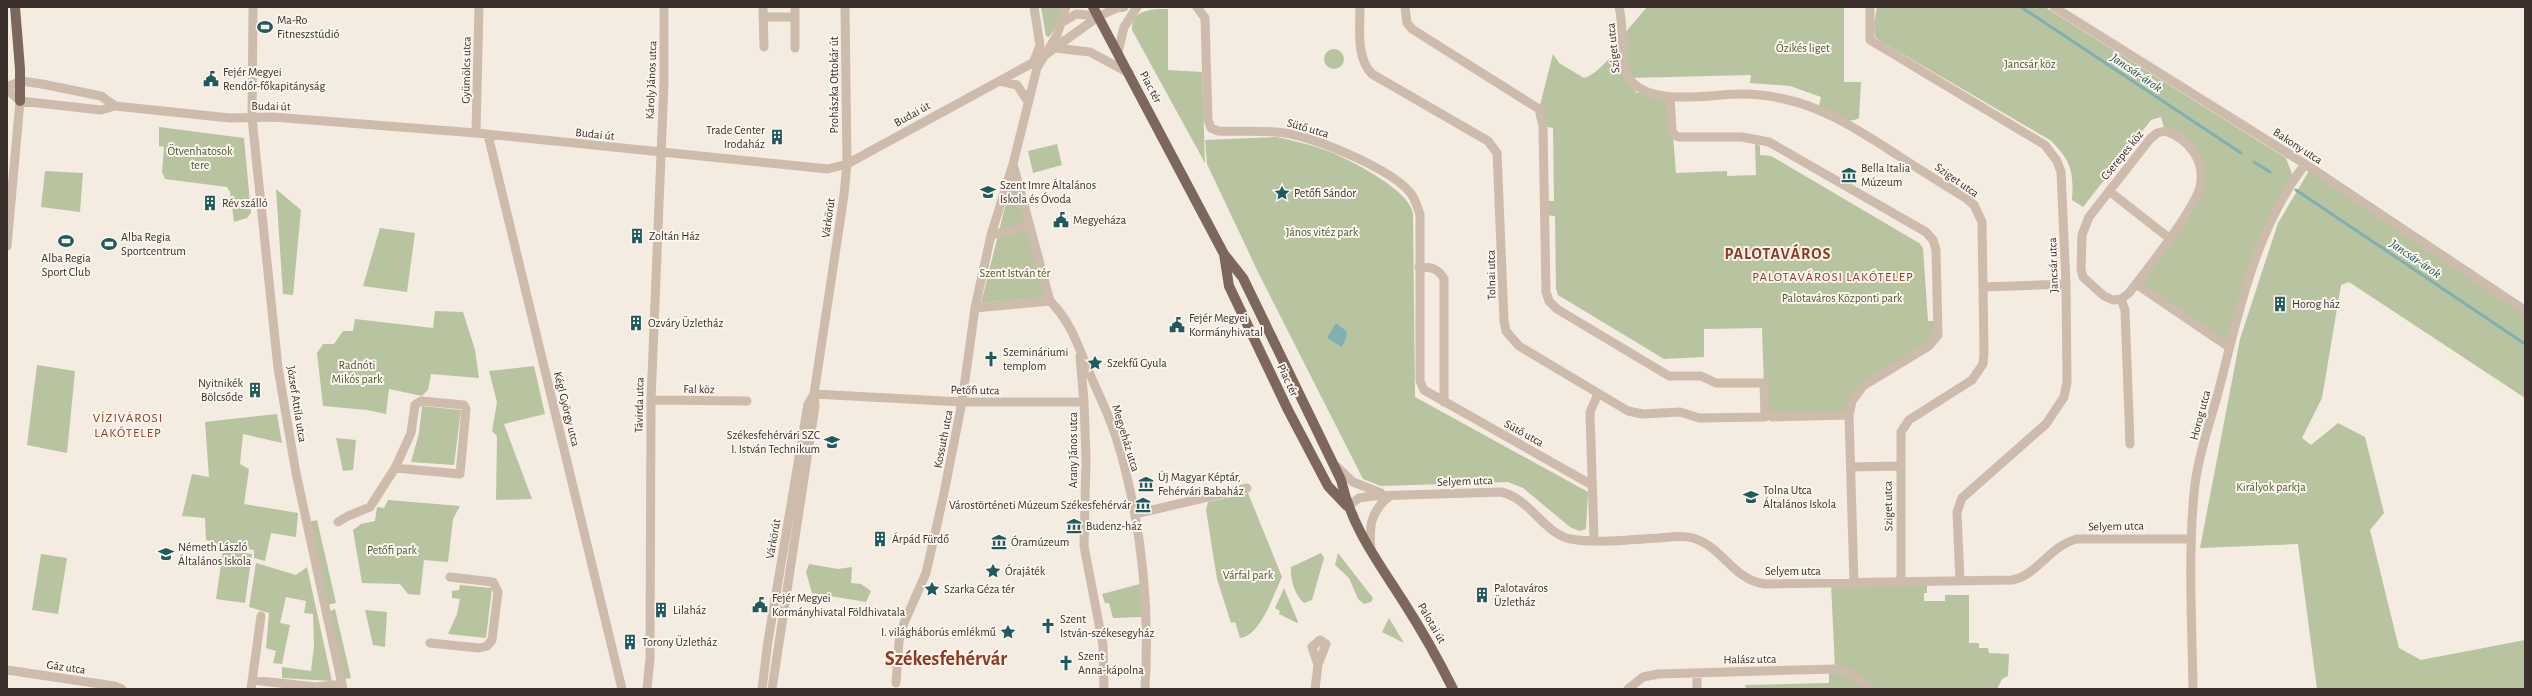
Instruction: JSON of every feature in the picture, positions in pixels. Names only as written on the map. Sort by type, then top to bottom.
[{"type":"main road","points":[[15,7],[21,81],[20,101]]},
{"type":"main road","name":"Piac tér","points":[[1093,7],[1099,12],[1118,52],[1224,254],[1242,278],[1341,480],[1347,507]]},
{"type":"main road","name":"Piac tér","points":[[1224,254],[1229,286],[1288,410],[1328,486],[1347,507],[1385,573]]},
{"type":"main road","name":"Palotai út","points":[[1385,573],[1453,689]]},
{"type":"street","name":"József Attila utca","points":[[253,7],[252,118],[272,319],[285,412],[300,495],[342,687]]},
{"type":"street","name":"Gyümölcs utca","points":[[476,133],[480,7]]},
{"type":"street","name":"Károly János utca","points":[[660,153],[664,82],[664,7]]},
{"type":"street","points":[[794,48],[795,7]]},
{"type":"street","name":"Prohászka Ottokár út","points":[[845,7],[847,164]]},
{"type":"street","points":[[1033,63],[1039,54],[1040,45],[1034,7]]},
{"type":"street","name":"Budai út","points":[[1044,55],[1062,22],[1066,7]]},
{"type":"street","points":[[1062,22],[1076,14],[1099,12],[1124,7]]},
{"type":"street","points":[[1118,52],[1124,27],[1137,7]]},
{"type":"street","name":"Sütő utca","points":[[1197,7],[1205,18],[1208,120],[1213,130],[1278,132],[1298,137],[1364,161],[1404,186],[1412,195],[1420,215],[1420,381],[1424,390],[1592,485]]},
{"type":"street","name":"Tolnai utca","points":[[1360,7],[1361,54],[1367,69],[1372,74],[1488,141],[1497,153],[1503,307],[1506,331],[1518,346],[1598,394],[1634,412],[1680,412],[1699,418],[1849,415]]},
{"type":"street","points":[[1405,7],[1407,23],[1412,29],[1539,109],[1543,126],[1546,292],[1549,301],[1557,309],[1664,373],[1674,376],[1701,376],[1716,383],[1764,383],[1768,417]]},
{"type":"street","name":"Sziget utca","points":[[1619,7],[1622,23],[1625,63],[1629,78],[1647,93],[1670,97],[1744,94],[1783,98],[1825,112],[1858,131],[1974,205],[1982,222],[1984,287],[1983,364],[1972,380],[1904,426],[1899,439],[1901,582]]},
{"type":"street","name":"Jancsár utca","points":[[1870,7],[1870,40],[2044,145],[2052,153],[2061,172],[2066,284],[2067,382],[2064,397],[2046,424],[1962,498],[1958,512],[1960,581]]},
{"type":"street","name":"Bakony utca","points":[[2054,7],[2305,164],[2525,311]]},
{"type":"street","points":[[764,47],[763,12],[795,17]]},
{"type":"street","name":"Budai út","points":[[20,101],[101,110],[116,106],[252,118],[273,117],[476,133],[828,169],[847,164],[1033,63],[1055,48],[1099,12]]},
{"type":"street","points":[[1055,48],[1090,52],[1129,73]]},
{"type":"street","points":[[1013,164],[1050,301],[974,308],[991,234],[1013,164],[1028,100],[1037,68],[1044,55]]},
{"type":"street","points":[[7,246],[20,101],[7,88],[21,81]]},
{"type":"street","name":"Budai út","points":[[21,81],[95,94],[116,106]]},
{"type":"street","points":[[1000,81],[1017,85],[1028,100]]},
{"type":"street","points":[[1670,97],[1672,130],[1674,135],[1679,137],[1742,137],[1769,142],[1926,232],[1936,250],[1940,327],[1934,341],[1863,386],[1852,401],[1849,415],[1854,583]]},
{"type":"street","name":"Cserepes köz","points":[[2165,131],[2173,134],[2187,144],[2199,159],[2201,186],[2191,206],[2169,238],[2136,284],[2121,299],[2113,300],[2104,296],[2090,285],[2083,277],[2081,269],[2084,225],[2142,148],[2157,133],[2165,131]]},
{"type":"street","name":"Kégl György utca","points":[[488,135],[622,689]]},
{"type":"street","name":"Távirda utca","points":[[648,689],[650,658],[651,400],[660,153]]},
{"type":"street","name":"Várkörút","points":[[772,689],[815,406],[814,394],[844,195],[847,164]]},
{"type":"street","name":"Horog utca","points":[[2193,689],[2191,539],[2198,470],[2229,347],[2260,243],[2279,204],[2305,164]]},
{"type":"street","name":"Cserepes köz","points":[[2109,191],[2169,238]]},
{"type":"street","points":[[991,234],[1030,226]]},
{"type":"street","points":[[1419,267],[1433,268],[1440,272],[1444,279],[1444,402]]},
{"type":"street","points":[[1984,287],[2066,284]]},
{"type":"street","points":[[2136,284],[2229,347]]},
{"type":"street","points":[[2121,299],[2125,310],[2130,444]]},
{"type":"street","name":"Megyeház utca","points":[[1050,301],[1062,313],[1071,327],[1116,437],[1135,514],[1146,605],[1148,645],[1145,689]]},
{"type":"street","name":"Kossuth utca","points":[[896,683],[899,641],[904,623],[928,575],[962,402],[974,308]]},
{"type":"street","points":[[1080,351],[1084,402]]},
{"type":"street","name":"Várkörút","points":[[762,689],[768,641],[808,404],[814,394]]},
{"type":"street","name":"Petőfi utca","points":[[814,394],[962,402],[1084,402]]},
{"type":"street","points":[[1594,540],[1590,412],[1598,394]]},
{"type":"street","name":"Fal köz","points":[[651,400],[747,401]]},
{"type":"street","points":[[338,522],[370,507],[395,468],[411,433],[415,405],[421,401],[460,404],[466,409],[460,474],[395,468]]},
{"type":"street","name":"Arany János utca","points":[[1084,402],[1086,458],[1084,546],[1103,645],[1104,689]]},
{"type":"street","name":"Selyem utca","points":[[1331,460],[1353,482],[1390,496]]},
{"type":"street","points":[[1851,467],[1899,466]]},
{"type":"street","points":[[1135,514],[1247,488]]},
{"type":"street","name":"Selyem utca","points":[[1347,507],[1359,498],[1502,492],[1521,501],[1562,536],[1572,539],[1594,540],[1692,538],[1712,548],[1746,580],[1756,583],[1960,581],[2020,578],[2034,568],[2055,548],[2065,542],[2077,539],[2191,539]]},
{"type":"street","points":[[1371,551],[1369,528],[1372,518],[1377,508],[1390,496]]},
{"type":"street","points":[[430,643],[479,648],[487,646],[492,640],[498,592],[497,586],[493,582],[450,577]]},
{"type":"street","points":[[261,616],[252,684],[316,688],[342,687]]},
{"type":"street","points":[[1315,689],[1318,664]]},
{"type":"street","name":"Halász utca","points":[[1628,689],[1638,680],[1652,674],[1835,669],[1852,674],[1871,689]]},
{"type":"street","name":"Gáz utca","points":[[7,670],[114,686],[122,689]]},
{"type":"street","points":[[1697,673],[1698,689]]},
{"type":"green space","points":[[1041,7],[1062,7],[1056,27],[1049,37],[1046,36]]},
{"type":"green space","name":"Őzikés liget","points":[[1647,7],[1844,7],[1844,82],[1861,82],[1859,118],[1848,121],[1838,118],[1819,106],[1821,97],[1790,86],[1750,83],[1751,75],[1629,78],[1624,34]]},
{"type":"green space","name":"Jancsár köz","points":[[1877,7],[2045,7],[2286,158],[2294,179],[2279,204],[2229,347],[2136,284],[2197,196],[2199,159],[2165,131],[2161,117],[2151,120],[2083,207],[2072,200],[2070,167],[2063,154],[2050,140],[1880,41],[1875,37],[1874,24]]},
{"type":"green space","points":[[1168,9],[1168,70],[1202,72],[1205,163],[1132,30],[1135,18],[1139,14],[1150,10]]},
{"type":"green space","points":[[1330,49],[1338,49],[1344,55],[1344,63],[1338,69],[1330,69],[1324,63],[1324,55]]},
{"type":"green space","name":"Palotaváros Központi park","points":[[1621,52],[1625,80],[1637,93],[1647,93],[1670,97],[1676,173],[1727,171],[1727,176],[1756,175],[1755,143],[1760,146],[1760,155],[1771,156],[1919,243],[1923,248],[1928,321],[1940,321],[1938,335],[1863,386],[1849,415],[1765,417],[1762,328],[1704,329],[1704,357],[1664,359],[1558,295],[1556,289],[1555,216],[1545,215],[1546,201],[1554,201],[1553,128],[1543,126],[1539,109],[1553,54],[1559,63],[1584,78],[1590,76],[1611,58]]},
{"type":"green space","name":"Ötvenhatosok tere","points":[[159,127],[244,138],[251,213],[247,218],[234,222],[230,192],[227,187],[165,179],[162,172],[164,147],[159,146]]},
{"type":"green space","name":"János vitéz park","points":[[1277,137],[1322,149],[1363,168],[1377,176],[1402,195],[1410,205],[1413,214],[1415,397],[1588,492],[1586,529],[1579,531],[1570,527],[1523,488],[1508,482],[1381,486],[1363,479],[1258,272],[1207,164],[1205,140]]},
{"type":"green space","points":[[1057,144],[1062,165],[1033,173],[1028,151]]},
{"type":"green space","name":"Királyok parkja","points":[[2313,164],[2525,305],[2525,398],[2349,282],[2341,285],[2322,398],[2302,438],[2311,445],[2338,423],[2365,437],[2384,513],[2370,530],[2399,648],[2421,660],[2525,640],[2525,689],[2317,689],[2298,544],[2200,548],[2240,339],[2278,223]]},
{"type":"green space","points":[[45,171],[83,173],[80,212],[41,207]]},
{"type":"green space","name":"Szent István tér","points":[[1017,178],[1049,297],[981,303],[1012,179]]},
{"type":"green space","points":[[276,189],[301,210],[293,295],[283,294]]},
{"type":"green space","points":[[380,228],[415,233],[407,292],[363,286]]},
{"type":"green space","name":"Radnóti Mikós park","points":[[435,311],[463,312],[475,350],[479,378],[431,374],[428,390],[422,396],[389,389],[386,414],[367,410],[323,406],[317,353],[323,344],[334,344],[343,331],[353,331],[355,319],[433,328]]},
{"type":"green space","points":[[37,365],[75,371],[67,453],[27,445]]},
{"type":"green space","points":[[534,366],[545,414],[504,424],[532,499],[496,500],[497,436],[492,431],[497,402],[489,371]]},
{"type":"green space","points":[[422,406],[461,410],[454,465],[411,462],[419,433]]},
{"type":"green space","points":[[277,414],[282,443],[243,434],[240,464],[249,469],[244,504],[298,513],[296,537],[271,533],[265,561],[254,558],[254,550],[224,546],[206,540],[205,518],[182,516],[192,474],[209,477],[205,422]]},
{"type":"green space","points":[[336,438],[356,440],[353,470],[343,471]]},
{"type":"green space","name":"Várfal park","points":[[1248,493],[1282,577],[1271,603],[1260,622],[1248,635],[1240,638],[1235,622],[1231,623],[1217,579],[1206,510],[1208,502]]},
{"type":"green space","name":"Petőfi park","points":[[388,500],[460,506],[453,519],[448,562],[424,560],[420,595],[408,594],[400,584],[362,583],[353,530],[361,524],[375,521],[377,507],[384,508]]},
{"type":"green space","points":[[317,520],[336,603],[327,605],[308,522]]},
{"type":"green space","points":[[223,550],[252,554],[245,603],[216,599]]},
{"type":"green space","points":[[1321,553],[1324,558],[1312,600],[1304,603],[1298,596],[1294,587],[1291,577],[1291,567]]},
{"type":"green space","points":[[1338,553],[1373,598],[1371,602],[1364,604],[1358,599],[1349,578],[1335,565]]},
{"type":"green space","points":[[41,554],[67,558],[58,614],[32,610]]},
{"type":"green space","points":[[256,563],[296,575],[307,567],[332,681],[282,678],[282,667],[311,671],[314,646],[313,614],[304,613],[306,601],[286,597],[280,623],[290,625],[282,664],[273,663],[276,651],[266,648],[269,613],[249,607]]},
{"type":"green space","points":[[809,564],[838,569],[852,567],[851,583],[861,584],[871,591],[866,602],[812,593],[806,572]]},
{"type":"green space","points":[[1927,582],[1927,593],[1924,593],[1924,601],[1945,601],[1945,595],[1969,595],[1969,643],[1979,643],[1979,648],[1988,648],[1989,653],[2009,654],[2008,676],[2002,679],[1997,689],[1746,689],[1745,685],[1829,683],[1829,669],[1835,669],[1831,583]]},
{"type":"green space","points":[[1140,584],[1143,617],[1113,618],[1109,603],[1105,603],[1102,594]]},
{"type":"green space","points":[[460,585],[492,588],[486,638],[448,634],[457,614],[460,599],[452,598],[452,591],[459,590]]},
{"type":"green space","points":[[1284,588],[1298,622],[1297,623],[1279,614],[1280,611],[1275,608]]},
{"type":"green space","points":[[335,609],[351,678],[343,679],[328,612]]},
{"type":"green space","points":[[365,610],[387,612],[385,647],[373,645]]},
{"type":"green space","points":[[1389,618],[1404,643],[1382,632]]},
{"type":"water","points":[[1336,323],[1346,331],[1347,335],[1342,347],[1327,338]]},
{"type":"waterway","name":"Jancsár-árok","points":[[2021,7],[2241,153]]},
{"type":"waterway","name":"Jancsár-árok","points":[[2254,162],[2270,172]]},
{"type":"waterway","name":"Jancsár-árok","points":[[2296,190],[2525,344]]},
{"type":"place","name":"Ma-Ro Fitneszstúdió","points":[[265,27]]},
{"type":"place","name":"Fejér Megyei Rendőr-főkapitányság","points":[[211,79]]},
{"type":"place","name":"Trade Center Irodaház","points":[[777,137]]},
{"type":"place","name":"Bella Italia Múzeum","points":[[1849,175]]},
{"type":"place","name":"Szent Imre Általános Iskola és Óvoda","points":[[988,192]]},
{"type":"place","name":"Petőfi Sándor","points":[[1282,193]]},
{"type":"place","name":"Rév szálló","points":[[210,203]]},
{"type":"place","name":"Megyeháza","points":[[1061,220]]},
{"type":"place","name":"Zoltán Ház","points":[[637,236]]},
{"type":"place","name":"Alba Regia Sport Club","points":[[66,241]]},
{"type":"place","name":"Alba Regia Sportcentrum","points":[[109,244]]},
{"type":"place","name":"Horog ház","points":[[2280,304]]},
{"type":"place","name":"Ozváry Üzletház","points":[[636,323]]},
{"type":"place","name":"Fejér Megyei Kormányhivatal","points":[[1177,325]]},
{"type":"place","name":"Szemináriumi templom","points":[[991,359]]},
{"type":"place","name":"Szekfű Gyula","points":[[1095,363]]},
{"type":"place","name":"Nyitnikék Bölcsőde","points":[[255,390]]},
{"type":"place","name":"Székesfehérvári SZC I. István Technikum","points":[[832,442]]},
{"type":"place","name":"Új Magyar Képtár, Fehérvári Babaház","points":[[1146,484]]},
{"type":"place","name":"Tolna Utca Általános Iskola","points":[[1751,497]]},
{"type":"place","name":"Várostörténeti Múzeum Székesfehérvár","points":[[1143,505]]},
{"type":"place","name":"Budenz-ház","points":[[1074,526]]},
{"type":"place","name":"Árpád Fürdő","points":[[880,539]]},
{"type":"place","name":"Óramúzeum","points":[[999,542]]},
{"type":"place","name":"Németh László Általános Iskola","points":[[166,554]]},
{"type":"place","name":"Órajáték","points":[[993,571]]},
{"type":"place","name":"Szarka Géza tér","points":[[932,589]]},
{"type":"place","name":"Palotaváros Üzletház","points":[[1482,595]]},
{"type":"place","name":"Fejér Megyei Kormányhivatal Földhivatala","points":[[760,605]]},
{"type":"place","name":"Lilaház","points":[[661,610]]},
{"type":"place","name":"Szent István-székesegyház","points":[[1048,626]]},
{"type":"place","name":"I. világháborús emlékmű","points":[[1008,632]]},
{"type":"place","name":"Torony Üzletház","points":[[630,642]]},
{"type":"place","name":"Szent Anna-kápolna","points":[[1066,663]]},
{"type":"district","name":"PALOTAVÁROS","points":[[1778,253]]},
{"type":"district","name":"PALOTAVÁROSI LAKÓTELEP","points":[[1833,276]]},
{"type":"district","name":"VÍZIVÁROSI LAKÓTELEP","points":[[128,424]]},
{"type":"district","name":"Székesfehérvár","points":[[946,658]]}]
